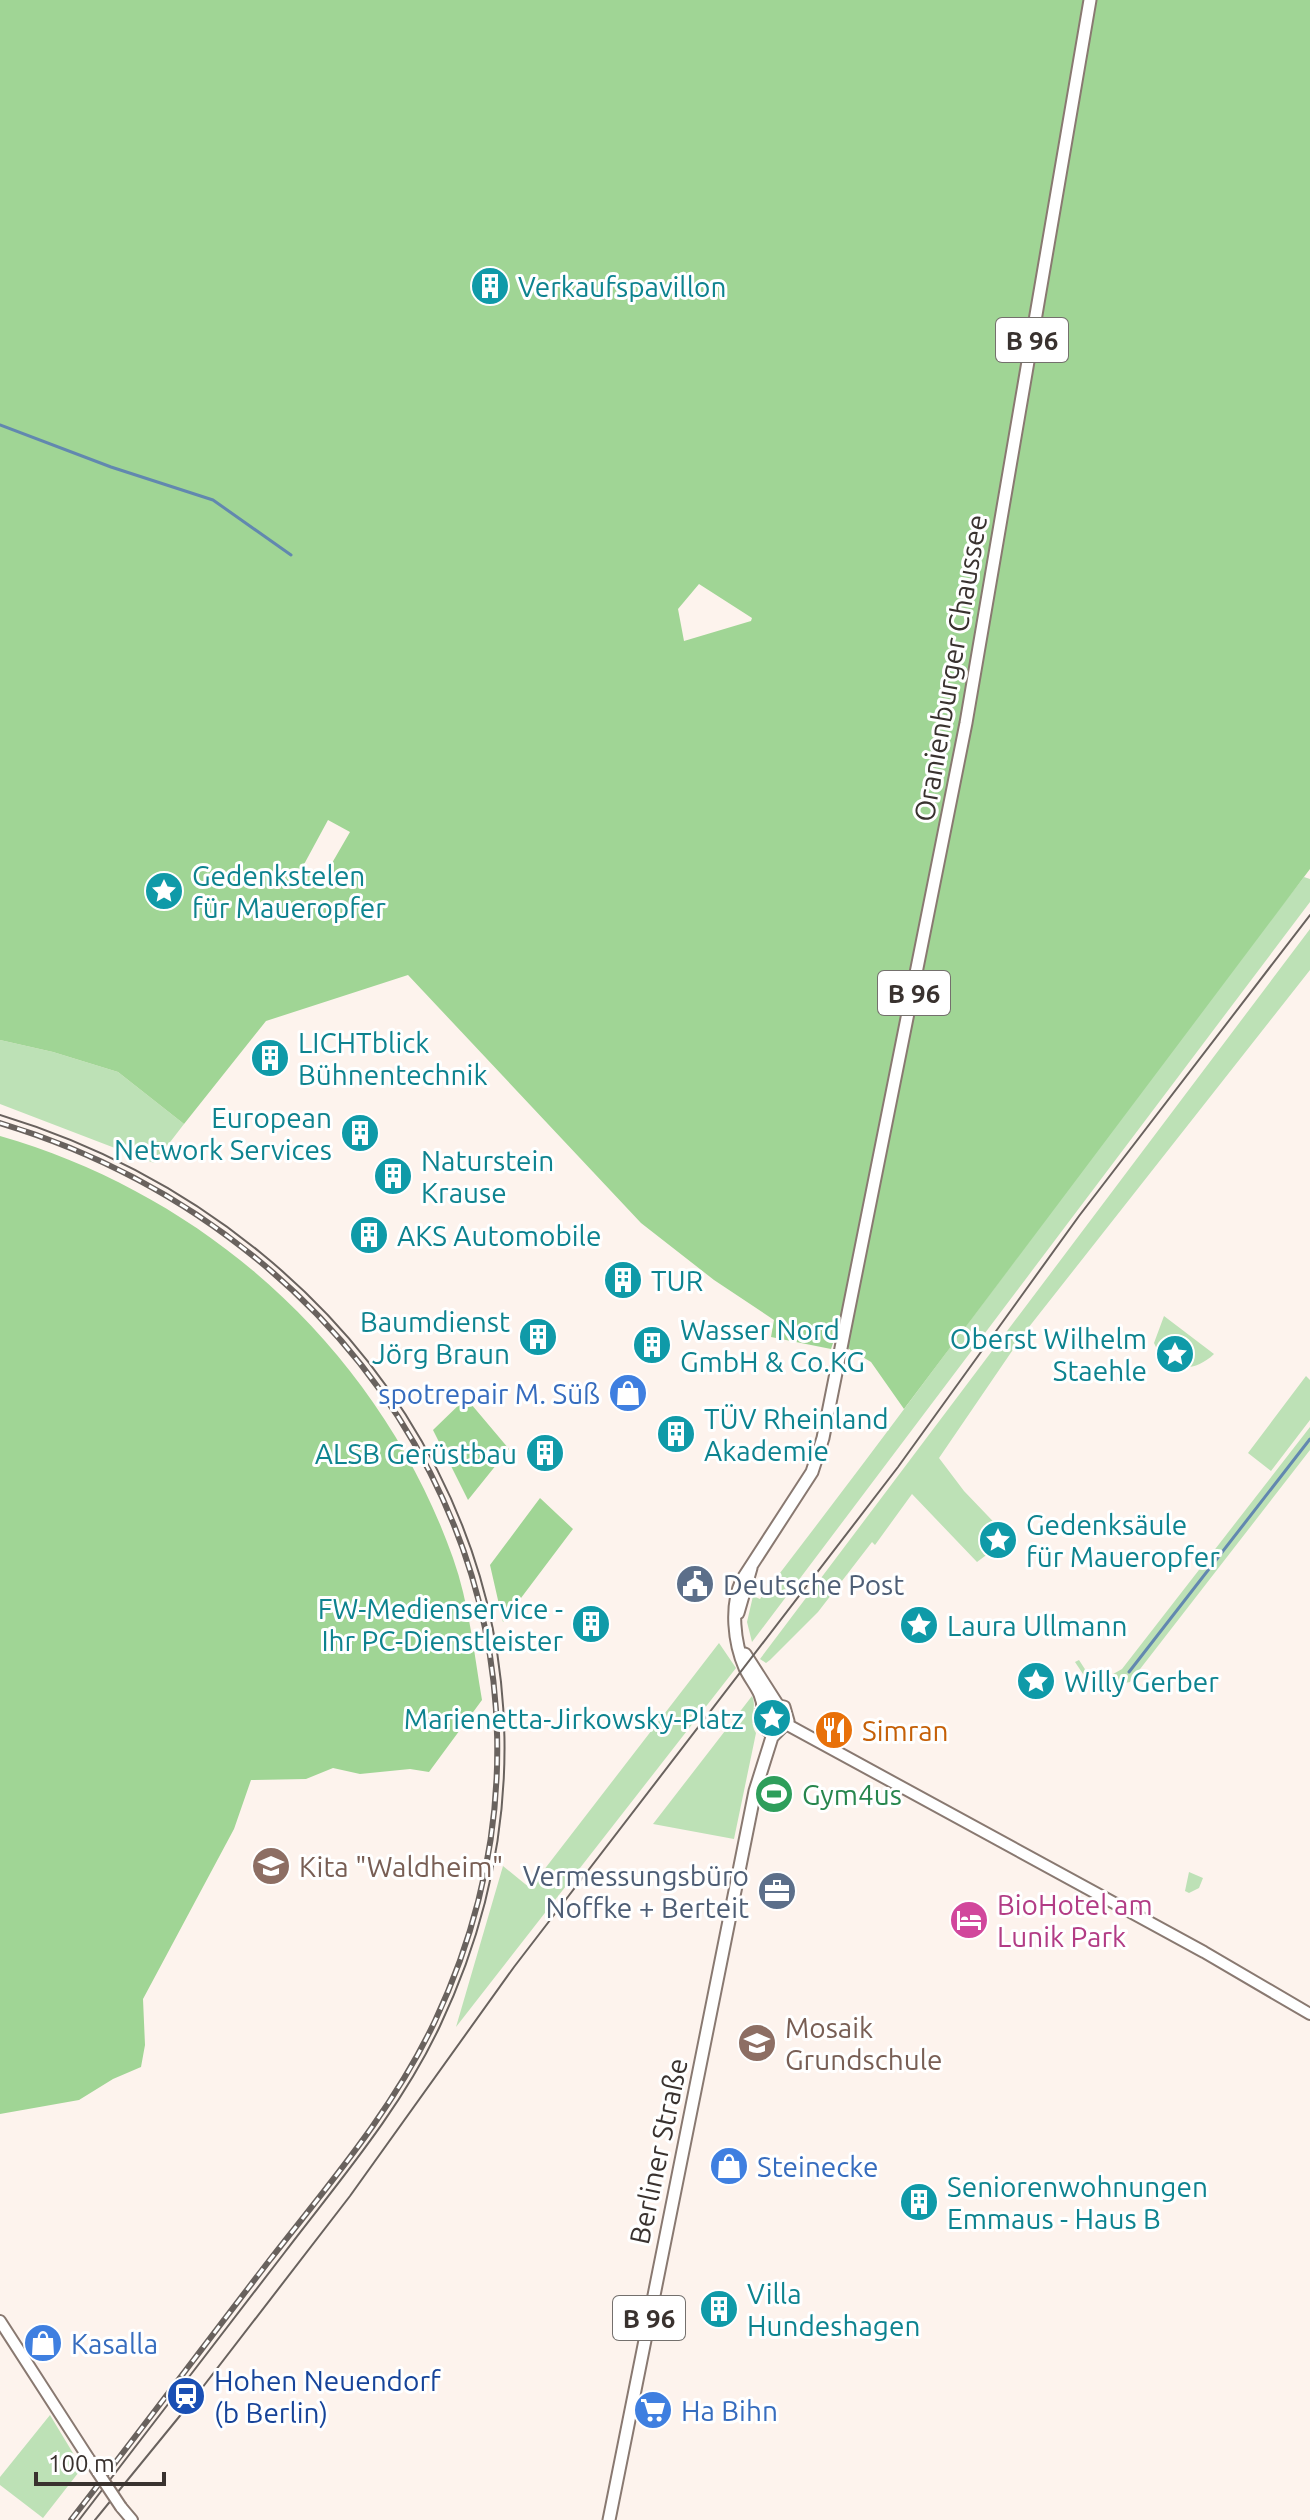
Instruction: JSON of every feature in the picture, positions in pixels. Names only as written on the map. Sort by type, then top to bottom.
[{"type":"main road","name":"Oranienburger Chaussee","points":[[742,1651],[736,1618],[751,1568],[812,1472],[823,1438],[966,723],[1090,0]]},
{"type":"main road","name":"B 96","points":[[742,1651],[777,1704],[787,1713],[781,1728]]},
{"type":"main road","name":"B 96","points":[[742,1651],[744,1665],[762,1698],[762,1725]]},
{"type":"main road","points":[[763,1709],[777,1704]]},
{"type":"main road","points":[[762,1725],[781,1728],[1229,1966],[1310,2014]]},
{"type":"main road","name":"Berliner Straße","points":[[609,2520],[755,1791],[762,1725]]},
{"type":"main road","name":"Berliner Straße","points":[[755,1791],[781,1728]]},
{"type":"main road","points":[[0,2321],[132,2520]]},
{"type":"green space","points":[[0,0],[1310,0],[1310,869],[904,1409],[871,1362],[834,1340],[831,1349],[771,1337],[774,1320],[714,1280],[641,1223],[408,975],[266,1021],[184,1124],[118,1072],[0,1040]],"holes":[[[699,584],[752,618],[751,621],[684,641],[678,609]],[[328,820],[350,832],[321,882],[302,868]]]},
{"type":"green space","points":[[1304,877],[1310,879],[1310,902],[752,1642],[747,1622],[753,1596],[760,1599]]},
{"type":"green space","points":[[1310,929],[1310,970],[1025,1332],[939,1458],[964,1491],[1009,1538],[977,1562],[912,1494],[875,1545],[872,1542],[818,1612],[770,1660],[766,1663],[760,1659]]},
{"type":"green space","points":[[0,1040],[118,1072],[184,1124],[154,1163],[0,1104]]},
{"type":"green space","points":[[0,1136],[76,1163],[149,1198],[216,1242],[278,1292],[333,1350],[381,1414],[421,1483],[453,1558],[463,1593],[482,1700],[429,1772],[410,1769],[360,1774],[333,1768],[306,1779],[251,1780],[234,1829],[143,1999],[145,2045],[141,2067],[113,2079],[79,2100],[0,2114]]},
{"type":"green space","points":[[1164,1316],[1214,1354],[1206,1361],[1189,1367],[1180,1367],[1165,1359],[1154,1343]]},
{"type":"green space","points":[[1306,1376],[1310,1380],[1310,1420],[1271,1471],[1248,1453]]},
{"type":"green space","points":[[466,1398],[509,1449],[468,1500],[433,1430]]},
{"type":"green space","points":[[1310,1427],[1310,1450],[1130,1682],[1093,1689],[1075,1662],[1079,1660],[1092,1680],[1099,1682],[1122,1669]]},
{"type":"green space","points":[[540,1498],[573,1529],[503,1622],[490,1565]]},
{"type":"green space","points":[[719,1643],[736,1668],[456,2027],[503,1866],[530,1888]]},
{"type":"green space","points":[[752,1696],[752,1723],[756,1733],[734,1839],[653,1824]]},
{"type":"green space","points":[[1189,1872],[1203,1878],[1199,1888],[1189,1893],[1185,1891]]},
{"type":"green space","points":[[50,2415],[82,2468],[43,2518],[0,2485],[0,2477]]},
{"type":"waterway","points":[[0,425],[111,467],[213,500],[291,555]]},
{"type":"waterway","points":[[1129,1672],[1310,1439]]},
{"type":"tram line","points":[[95,2520],[192,2401],[350,2196],[514,1967],[898,1467],[1079,1216],[1310,915]]},
{"type":"tram line","points":[[0,1115],[140,1173],[261,1253],[361,1353],[437,1470],[486,1598],[504,1736],[490,1880],[440,2026],[424,2057],[348,2171],[79,2520]]},
{"type":"railway","points":[[0,1123],[137,1180],[257,1259],[355,1358],[430,1473],[478,1600],[497,1736],[484,1878],[435,2021],[418,2054],[359,2146],[71,2520]]},
{"type":"place","name":"Verkaufspavillon","points":[[490,286]]},
{"type":"place","name":"Gedenkstelen für Maueropfer","points":[[164,891]]},
{"type":"place","name":"LICHTblick Bühnentechnik","points":[[270,1058]]},
{"type":"place","name":"European Network Services","points":[[360,1133]]},
{"type":"place","name":"Naturstein Krause","points":[[393,1176]]},
{"type":"place","name":"AKS Automobile","points":[[369,1235]]},
{"type":"place","name":"TUR","points":[[623,1280]]},
{"type":"place","name":"Baumdienst Jörg Braun","points":[[538,1337]]},
{"type":"place","name":"Wasser Nord GmbH & Co.KG","points":[[652,1345]]},
{"type":"place","name":"Oberst Wilhelm Staehle","points":[[1175,1354]]},
{"type":"place","name":"spotrepair M. Süß","points":[[628,1393]]},
{"type":"place","name":"TÜV Rheinland Akademie","points":[[676,1434]]},
{"type":"place","name":"ALSB Gerüstbau","points":[[545,1453]]},
{"type":"place","name":"Gedenksäule für Maueropfer","points":[[998,1540]]},
{"type":"place","name":"Deutsche Post","points":[[695,1584]]},
{"type":"place","name":"FW-Medienservice - Ihr PC-Dienstleister","points":[[591,1624]]},
{"type":"place","name":"Laura Ullmann","points":[[919,1625]]},
{"type":"place","name":"Willy Gerber","points":[[1036,1681]]},
{"type":"place","name":"Marienetta-Jirkowsky-Platz","points":[[772,1718]]},
{"type":"place","name":"Simran","points":[[834,1730]]},
{"type":"place","name":"Gym4us","points":[[774,1794]]},
{"type":"place","name":"Kita \"Waldheim\"","points":[[271,1866]]},
{"type":"place","name":"Vermessungsbüro Noffke + Berteit","points":[[777,1891]]},
{"type":"place","name":"BioHotel am Lunik Park","points":[[969,1920]]},
{"type":"place","name":"Mosaik Grundschule","points":[[757,2043]]},
{"type":"place","name":"Steinecke","points":[[729,2166]]},
{"type":"place","name":"Seniorenwohnungen Emmaus - Haus B","points":[[919,2202]]},
{"type":"place","name":"Villa Hundeshagen","points":[[719,2309]]},
{"type":"place","name":"Kasalla","points":[[43,2343]]},
{"type":"place","name":"Hohen Neuendorf (b Berlin)","points":[[186,2396]]},
{"type":"place","name":"Ha Bihn","points":[[653,2410]]}]
